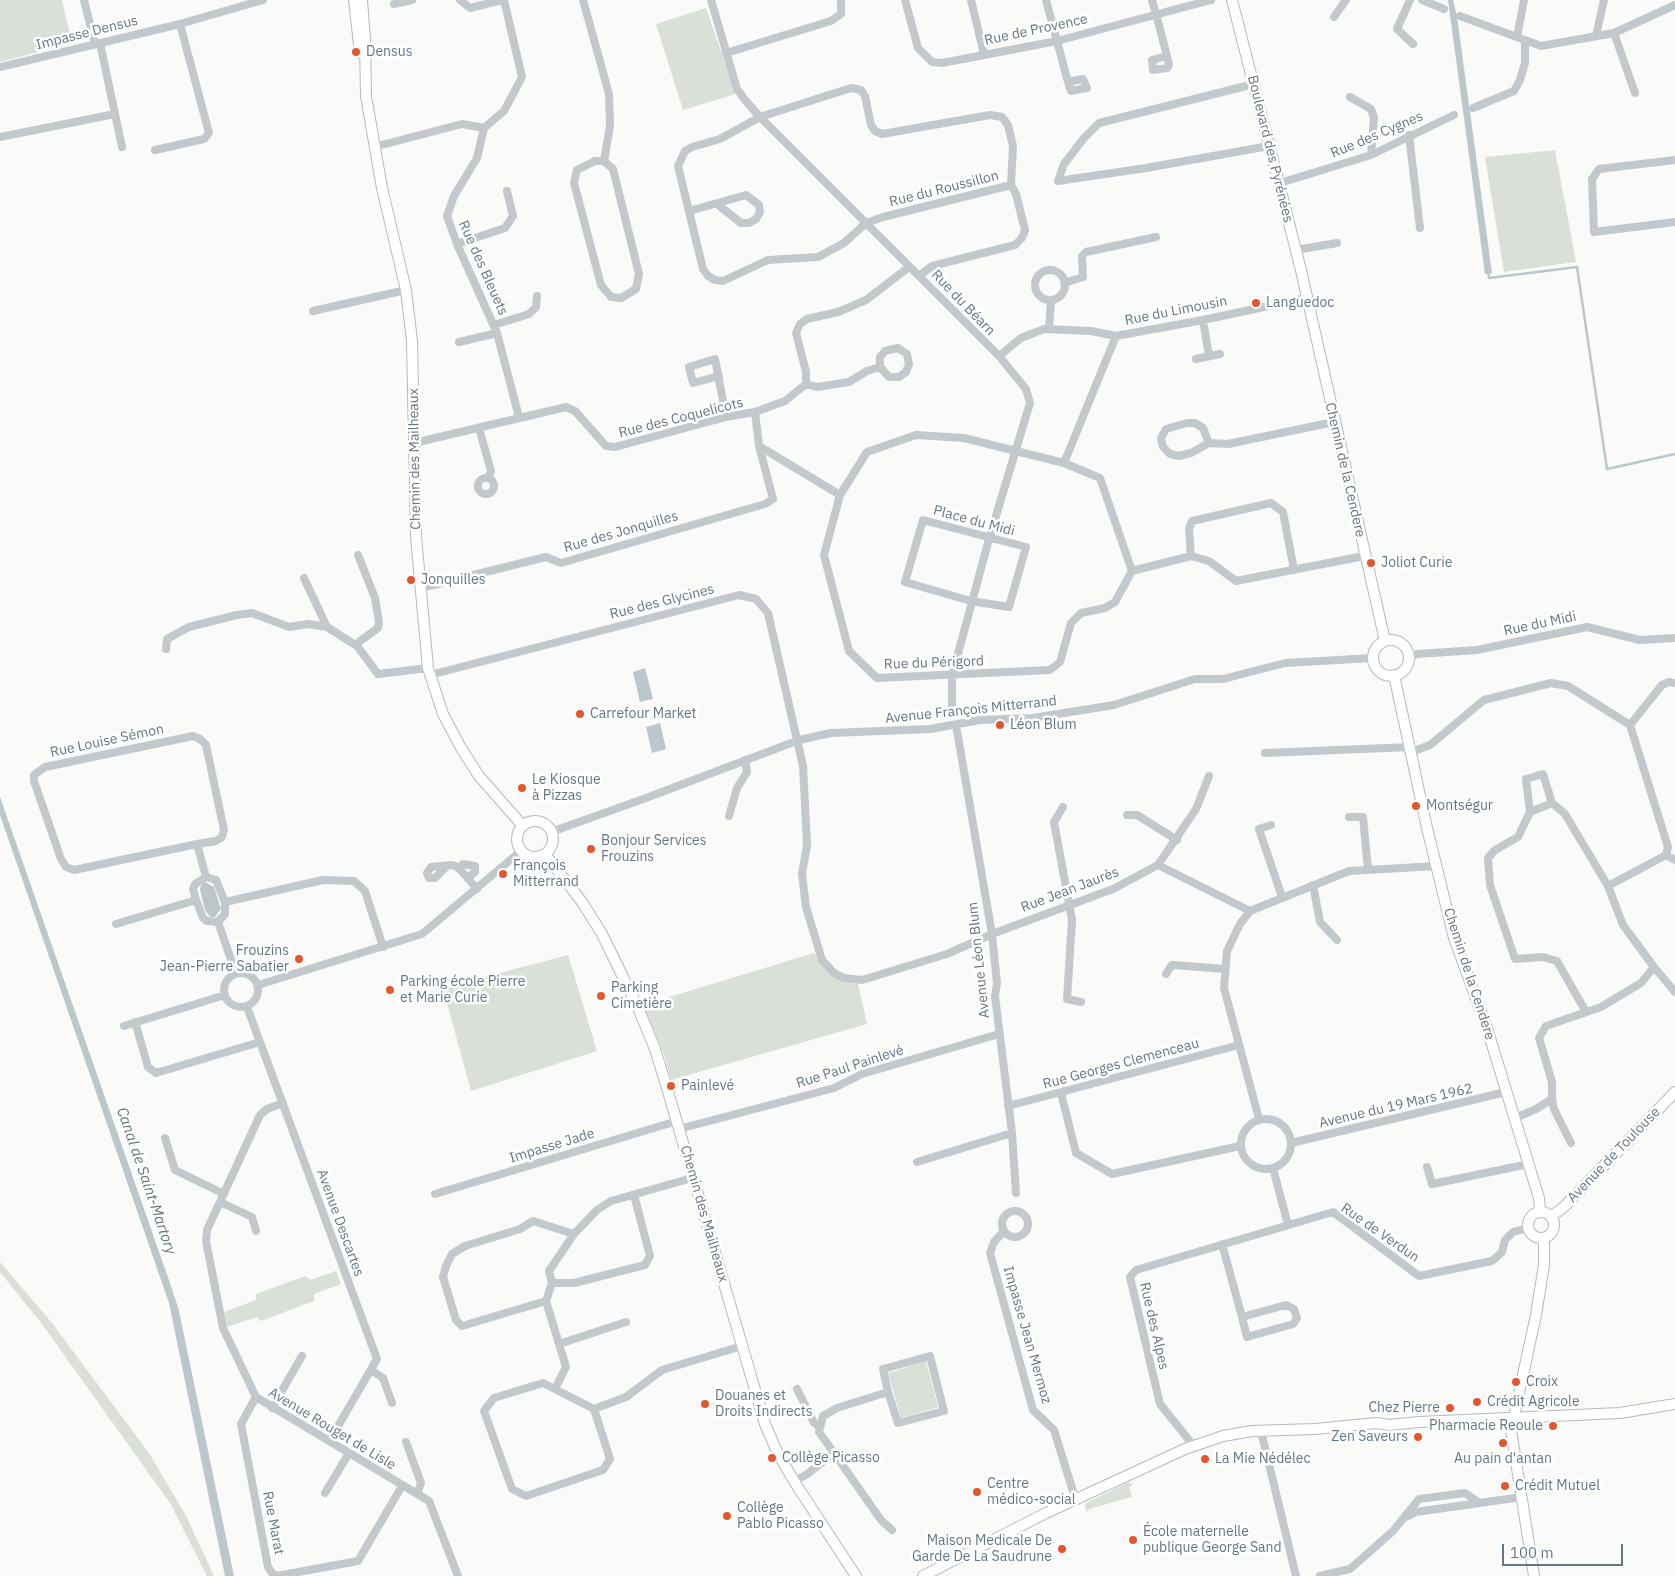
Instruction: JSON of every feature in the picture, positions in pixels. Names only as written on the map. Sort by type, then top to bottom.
[{"type":"street","points":[[84,0],[97,43],[122,147]]},
{"type":"street","name":"Impasse Densus","points":[[0,67],[180,24],[263,0]]},
{"type":"street","name":"Chemin des Mailheaux","points":[[354,0],[374,147],[406,290],[412,341],[416,538],[429,671],[443,714],[461,748],[479,776],[522,825]]},
{"type":"street","name":"Chemin des Mailheaux","points":[[362,0],[366,40],[364,68]]},
{"type":"street","points":[[394,4],[412,0]]},
{"type":"street","points":[[374,147],[462,124],[484,128],[504,111],[522,77],[503,0],[470,8],[460,0]]},
{"type":"street","points":[[583,0],[609,94],[610,126],[604,161]]},
{"type":"street","name":"Rue du Béarn","points":[[711,0],[738,89],[760,117],[999,356],[1026,389],[1030,403],[971,601],[952,676],[952,710]]},
{"type":"street","points":[[726,53],[831,21],[841,14],[841,0]]},
{"type":"street","name":"Rue de Provence","points":[[905,0],[918,48],[932,62],[942,63],[1056,41],[1211,0]]},
{"type":"street","points":[[971,0],[984,54]]},
{"type":"street","points":[[1046,0],[1068,82]]},
{"type":"street","points":[[1152,0],[1167,56]]},
{"type":"street","name":"Boulevard des Pyrénées","points":[[1232,0],[1280,183],[1306,298]]},
{"type":"street","points":[[1334,17],[1346,0]]},
{"type":"street","points":[[1410,0],[1397,29],[1413,44]]},
{"type":"street","points":[[1422,0],[1444,9]]},
{"type":"street","points":[[1517,37],[1524,0]]},
{"type":"street","points":[[1596,36],[1604,0]]},
{"type":"street","points":[[1460,16],[1541,46],[1614,33],[1675,5]]},
{"type":"street","points":[[154,150],[204,140],[209,133],[180,24]]},
{"type":"street","points":[[1614,33],[1635,93]]},
{"type":"street","points":[[1473,108],[1514,91],[1526,63],[1525,41]]},
{"type":"street","points":[[1254,84],[1099,123],[1084,138],[1064,164],[1058,180],[1146,168],[1269,146]]},
{"type":"street","points":[[866,223],[844,243],[818,257],[768,260],[756,263],[733,277],[715,280],[702,269],[678,166],[685,151],[732,134],[760,117],[851,88],[861,90],[865,96],[871,125],[875,131],[882,134],[990,115],[1002,117],[1008,125],[1014,146],[1011,185]]},
{"type":"street","points":[[1350,97],[1371,110],[1374,118],[1370,154]]},
{"type":"street","points":[[0,137],[115,114]]},
{"type":"street","name":"Rue des Cygnes","points":[[1280,183],[1370,154],[1454,115]]},
{"type":"street","name":"Rue des Bleuets","points":[[484,128],[477,158],[449,209],[448,222],[496,329],[519,417]]},
{"type":"street","points":[[1409,135],[1420,228]]},
{"type":"street","points":[[1675,160],[1599,169],[1592,179],[1594,232],[1675,222]]},
{"type":"street","points":[[595,161],[604,161],[613,169],[639,274],[636,289],[627,297],[621,298],[610,297],[601,285],[574,183],[575,174],[581,167],[595,161]]},
{"type":"street","name":"Rue du Roussillon","points":[[866,223],[1011,185],[1016,194],[1026,230],[1022,238],[1015,244],[932,266],[919,276]]},
{"type":"street","points":[[457,244],[505,228],[513,216],[507,191]]},
{"type":"street","points":[[689,211],[746,195],[759,205],[760,212],[756,219],[749,223],[741,223],[717,204]]},
{"type":"street","points":[[1064,282],[1083,277],[1082,256],[1086,252],[1156,237]]},
{"type":"street","points":[[1296,250],[1337,243]]},
{"type":"street","points":[[806,384],[806,372],[796,333],[800,324],[807,319],[838,312],[866,300],[909,267]]},
{"type":"street","points":[[1046,271],[1055,271],[1062,276],[1064,282],[1063,293],[1051,300],[1041,298],[1036,291],[1035,282],[1039,275],[1046,271]]},
{"type":"street","points":[[313,311],[406,290]]},
{"type":"street","points":[[459,342],[496,329],[529,314],[536,307],[537,296]]},
{"type":"street","name":"Rue du Limousin","points":[[999,356],[1021,338],[1049,330],[1091,330],[1116,336],[1306,298]]},
{"type":"street","name":"Chemin de la Cendere","points":[[1306,298],[1385,641]]},
{"type":"street","points":[[1049,330],[1051,300]]},
{"type":"street","points":[[1202,320],[1209,356]]},
{"type":"street","points":[[1064,463],[1116,336]]},
{"type":"street","points":[[1196,359],[1220,354]]},
{"type":"street","points":[[806,384],[817,388],[849,382],[867,371],[880,367]]},
{"type":"street","points":[[718,376],[726,417]]},
{"type":"street","points":[[755,412],[785,401],[806,384]]},
{"type":"street","name":"Rue des Coquelicots","points":[[414,443],[566,407],[575,411],[606,446],[615,448],[726,417],[755,412],[759,446]]},
{"type":"street","points":[[1210,443],[1203,428],[1195,423],[1176,425],[1166,430],[1160,438],[1163,447],[1170,454],[1179,456],[1191,453],[1210,443],[1228,444],[1334,422]]},
{"type":"street","points":[[479,428],[491,471],[488,478]]},
{"type":"street","name":"Rue du Périgord","points":[[916,435],[964,438],[1064,463],[1100,478],[1132,571],[1115,602],[1105,608],[1081,613],[1072,623],[1060,662],[1050,670],[877,678],[849,651],[824,555],[840,495],[867,452],[916,435]]},
{"type":"street","points":[[759,446],[840,495]]},
{"type":"street","name":"Rue des Jonquilles","points":[[421,588],[546,557],[561,563],[765,504],[773,499],[759,446]]},
{"type":"street","points":[[1190,556],[1189,528],[1192,521],[1271,502],[1283,512],[1294,570]]},
{"type":"street","name":"Place du Midi","points":[[923,520],[989,539],[1026,547],[1008,607],[971,601],[905,582],[923,520]]},
{"type":"street","points":[[166,649],[168,639],[179,631],[244,613],[257,615],[289,626],[308,624],[327,627],[357,646],[360,641],[378,628],[380,623],[375,598],[358,555]]},
{"type":"street","points":[[1132,571],[1190,556],[1209,561],[1236,581],[1364,556]]},
{"type":"street","points":[[304,578],[327,627]]},
{"type":"street","name":"Rue des Glycines","points":[[357,646],[378,674],[429,671],[739,595],[756,599],[768,613],[799,740],[805,778],[807,845],[802,874],[806,907],[818,951],[827,966],[844,978],[862,980],[947,954],[992,934]]},
{"type":"street","name":"Rue du Midi","points":[[1408,657],[1417,654],[1477,650],[1587,627],[1640,640],[1675,638]]},
{"type":"street","points":[[1385,641],[1400,643],[1408,657],[1405,669],[1394,676],[1381,673],[1375,667],[1373,658],[1376,648],[1385,641]]},
{"type":"street","name":"Avenue François Mitterrand","points":[[552,832],[799,740],[831,733],[930,729],[980,720],[1034,718],[1114,705],[1196,679],[1224,679],[1285,663],[1373,658]]},
{"type":"street","name":"Chemin de la Cendere","points":[[1394,676],[1454,938],[1487,1028],[1539,1198],[1540,1211]]},
{"type":"street","points":[[1630,725],[1655,692],[1673,681]]},
{"type":"street","points":[[1265,752],[1411,749],[1430,745],[1484,700],[1551,682],[1568,686],[1630,725],[1668,847],[1666,855],[1608,886]]},
{"type":"street","name":"Avenue Léon Blum","points":[[956,725],[992,934],[999,1034],[1012,1133],[1016,1193]]},
{"type":"street","name":"Rue Louise Sémon","points":[[193,736],[206,745],[224,830],[222,837],[216,841],[197,844],[74,870],[66,867],[58,851],[34,781],[34,775],[45,767],[193,736]]},
{"type":"street","points":[[729,816],[737,788],[747,772],[745,760]]},
{"type":"street","points":[[1586,1012],[1557,961],[1543,957],[1514,959],[1490,885],[1488,858],[1495,850],[1518,837],[1530,812],[1526,778],[1543,774],[1552,803],[1565,814],[1608,886],[1624,925],[1654,967],[1675,992]]},
{"type":"street","points":[[1209,776],[1196,809],[1177,840],[1158,865],[1250,911]]},
{"type":"street","points":[[1530,812],[1552,803]]},
{"type":"street","points":[[1063,806],[1054,822],[1072,920],[1067,999],[1081,1002]]},
{"type":"street","points":[[1128,815],[1137,814],[1177,840]]},
{"type":"street","points":[[1349,817],[1363,816],[1368,869]]},
{"type":"street","points":[[539,821],[549,827],[552,832],[552,844],[545,854],[531,857],[521,851],[516,838],[522,825],[527,822],[539,821]]},
{"type":"street","points":[[1272,825],[1259,829],[1282,897]]},
{"type":"street","points":[[197,844],[206,877]]},
{"type":"street","points":[[258,985],[422,934],[521,851]]},
{"type":"street","name":"Chemin des Mailheaux","points":[[545,854],[582,902],[623,975],[655,1049],[765,1424],[794,1481],[856,1576]]},
{"type":"street","points":[[1666,855],[1675,860]]},
{"type":"street","points":[[459,869],[464,864],[475,866],[475,872],[468,878]]},
{"type":"street","name":"Rue Jean Jaurès","points":[[992,934],[1113,889],[1158,865]]},
{"type":"street","points":[[447,866],[459,869],[477,889]]},
{"type":"street","points":[[1259,1119],[1224,988],[1227,951],[1240,924],[1250,911],[1349,871],[1437,866]]},
{"type":"street","points":[[206,877],[196,884],[194,889],[196,900],[203,918],[207,921],[218,922]]},
{"type":"street","points":[[206,877],[216,880],[225,902],[225,914],[218,922]]},
{"type":"street","points":[[225,902],[323,880],[354,881],[365,891],[383,947]]},
{"type":"street","points":[[1313,885],[1320,922],[1337,940]]},
{"type":"street","points":[[116,924],[196,900]]},
{"type":"street","points":[[218,922],[236,974]]},
{"type":"street","points":[[1166,974],[1172,965],[1225,968]]},
{"type":"street","points":[[1571,1143],[1554,1108],[1552,1082],[1539,1038],[1546,1026],[1601,1007],[1641,983],[1654,967]]},
{"type":"street","points":[[236,974],[249,975],[258,985],[258,996],[247,1007],[236,1006],[225,995],[226,982],[236,974]]},
{"type":"street","points":[[124,1026],[225,995]]},
{"type":"street","name":"Avenue Descartes","points":[[247,1007],[377,1359],[330,1440]]},
{"type":"street","points":[[135,1022],[148,1067],[156,1074],[260,1042]]},
{"type":"street","name":"Rue Paul Painlevé","points":[[678,1125],[834,1088],[862,1074],[999,1034]]},
{"type":"street","name":"Rue Georges Clemenceau","points":[[1008,1106],[1239,1045]]},
{"type":"street","name":"Avenue du 19 Mars 1962","points":[[1291,1144],[1506,1092]]},
{"type":"street","name":"Avenue de Toulouse","points":[[1552,1216],[1565,1206],[1675,1092]]},
{"type":"street","points":[[1061,1093],[1076,1153],[1112,1174],[1240,1146]]},
{"type":"street","points":[[1514,1118],[1536,1109],[1552,1099]]},
{"type":"street","name":"Avenue Rouget de Lisle","points":[[283,1103],[267,1109],[260,1115],[207,1230],[206,1241],[223,1328],[256,1398],[330,1440],[402,1486],[430,1501],[458,1576]]},
{"type":"street","points":[[1259,1119],[1271,1119],[1281,1123],[1288,1132],[1291,1144],[1288,1156],[1272,1168],[1253,1166],[1244,1157],[1240,1146],[1245,1129],[1259,1119]]},
{"type":"street","name":"Impasse Jade","points":[[435,1194],[678,1125]]},
{"type":"street","points":[[917,1162],[1012,1133]]},
{"type":"street","points":[[165,1138],[174,1170],[252,1216],[256,1231]]},
{"type":"street","points":[[1427,1167],[1432,1184],[1529,1164]]},
{"type":"street","points":[[1272,1168],[1288,1225]]},
{"type":"street","points":[[555,1389],[566,1367],[546,1301],[552,1283],[549,1271],[574,1234],[597,1210],[611,1201],[692,1178]]},
{"type":"street","points":[[552,1283],[574,1283],[645,1265],[650,1256],[634,1196]]},
{"type":"street","points":[[1534,1576],[1511,1430],[1536,1315],[1544,1265],[1544,1238],[1554,1229],[1552,1216],[1540,1211],[1530,1217],[1528,1228],[1533,1235],[1544,1238]]},
{"type":"street","name":"Rue de Verdun","points":[[1288,1225],[1333,1212],[1419,1276],[1492,1262],[1502,1252],[1505,1240],[1513,1232],[1528,1228]]},
{"type":"street","points":[[546,1301],[462,1326],[456,1320],[443,1278],[452,1254],[465,1246],[520,1229],[533,1221],[574,1234]]},
{"type":"street","name":"Rue des Alpes","points":[[1193,1445],[1160,1404],[1130,1277],[1136,1270],[1142,1267],[1288,1225]]},
{"type":"street","name":"Impasse Jean Mermoz","points":[[1004,1231],[997,1236],[990,1253],[1033,1410],[1054,1430],[1076,1501]]},
{"type":"street","points":[[1222,1244],[1247,1337],[1293,1324],[1296,1318],[1294,1309],[1286,1305],[1242,1317]]},
{"type":"street","points":[[559,1344],[626,1322]]},
{"type":"street","points":[[594,1409],[626,1397],[662,1370],[742,1346]]},
{"type":"street","points":[[272,1408],[302,1356]]},
{"type":"street","points":[[930,1356],[944,1411],[898,1423],[888,1392],[883,1369],[930,1356]]},
{"type":"street","points":[[371,1370],[383,1378],[392,1403]]},
{"type":"street","points":[[543,1383],[594,1409],[610,1459],[603,1470],[526,1496],[512,1489],[484,1411],[494,1398],[543,1383]]},
{"type":"street","points":[[797,1389],[814,1423],[820,1427]]},
{"type":"street","points":[[888,1392],[838,1408],[823,1416],[819,1432],[881,1520],[892,1530]]},
{"type":"street","name":"Rue Marat","points":[[256,1398],[241,1424],[268,1567],[272,1573],[277,1576],[358,1561],[402,1486]]},
{"type":"street","points":[[923,1576],[978,1549],[990,1541],[1193,1445],[1233,1434],[1377,1423],[1389,1425],[1620,1413],[1675,1404]]},
{"type":"street","points":[[1261,1431],[1296,1576]]},
{"type":"street","points":[[406,1442],[421,1483],[418,1494]]},
{"type":"street","points":[[325,1493],[349,1453]]},
{"type":"street","points":[[794,1481],[806,1475],[834,1453]]},
{"type":"street","points":[[1320,1576],[1350,1569],[1394,1531],[1419,1499],[1465,1493],[1478,1502]]},
{"type":"street","points":[[1406,1516],[1416,1512],[1522,1497]]},
{"type":"shaded area","points":[[0,0],[62,0],[72,43],[0,62]]},
{"type":"shaded area","points":[[1448,0],[1453,0],[1457,17],[1492,273],[1485,274]]},
{"type":"shaded area","points":[[706,8],[736,94],[683,110],[656,24]]},
{"type":"shaded area","points":[[1555,150],[1576,262],[1504,272],[1485,157]]},
{"type":"shaded area","points":[[645,668],[653,699],[640,702],[633,672]]},
{"type":"shaded area","points":[[660,723],[666,749],[652,753],[646,727]]},
{"type":"shaded area","points":[[0,797],[179,1311],[234,1576],[225,1576],[169,1303],[0,815]]},
{"type":"shaded area","points":[[205,882],[214,887],[221,909],[215,917],[210,917],[205,910],[200,890],[201,885]]},
{"type":"shaded area","points":[[814,953],[831,975],[848,983],[858,984],[867,1024],[671,1080],[664,1054],[643,1005]]},
{"type":"shaded area","points":[[568,955],[597,1051],[471,1091],[443,988]]},
{"type":"shaded area","points":[[0,1262],[52,1323],[149,1453],[186,1516],[214,1576],[207,1576],[170,1503],[42,1324],[0,1272]]},
{"type":"shaded area","points":[[336,1271],[341,1284],[314,1294],[314,1301],[261,1321],[257,1317],[227,1327],[224,1312],[256,1300],[256,1294],[305,1276],[310,1280]]},
{"type":"shaded area","points":[[926,1361],[938,1407],[901,1418],[888,1373]]},
{"type":"shaded area","points":[[1129,1482],[1133,1485],[1129,1487],[1132,1497],[1089,1509],[1087,1513],[1086,1503]]},
{"type":"waterway","points":[[1488,271],[1489,278],[1577,267],[1607,469],[1675,454]]},
{"type":"place","name":"Densus","points":[[356,52]]},
{"type":"place","name":"Languedoc","points":[[1256,303]]},
{"type":"place","name":"Joliot Curie","points":[[1371,563]]},
{"type":"place","name":"Jonquilles","points":[[411,580]]},
{"type":"place","name":"Carrefour Market","points":[[580,714]]},
{"type":"place","name":"Léon Blum","points":[[1000,725]]},
{"type":"place","name":"Le Kiosque à Pizzas","points":[[522,788]]},
{"type":"place","name":"Montségur","points":[[1416,806]]},
{"type":"place","name":"Bonjour Services Frouzins","points":[[591,849]]},
{"type":"place","name":"François Mitterrand","points":[[503,874]]},
{"type":"place","name":"Frouzins Jean-Pierre Sabatier","points":[[299,959]]},
{"type":"place","name":"Parking école Pierre et Marie Curie","points":[[390,990]]},
{"type":"place","name":"Parking Cimetière","points":[[601,996]]},
{"type":"place","name":"Painlevé","points":[[671,1086]]},
{"type":"place","name":"Croix","points":[[1516,1382]]},
{"type":"place","name":"Crédit Agricole","points":[[1477,1402]]},
{"type":"place","name":"Douanes et Droits Indirects","points":[[705,1404]]},
{"type":"place","name":"Chez Pierre","points":[[1450,1408]]},
{"type":"place","name":"Pharmacie Reoule","points":[[1553,1426]]},
{"type":"place","name":"Zen Saveurs","points":[[1418,1437]]},
{"type":"place","name":"Au pain d'antan","points":[[1503,1443]]},
{"type":"place","name":"Collège Picasso","points":[[772,1458]]},
{"type":"place","name":"La Mie Nédélec","points":[[1205,1459]]},
{"type":"place","name":"Crédit Mutuel","points":[[1505,1486]]},
{"type":"place","name":"Centre médico-social","points":[[977,1492]]},
{"type":"place","name":"Collège Pablo Picasso","points":[[727,1516]]},
{"type":"place","name":"École maternelle publique George Sand","points":[[1133,1540]]},
{"type":"place","name":"Maison Medicale De Garde De La Saudrune","points":[[1062,1549]]},
{"type":"water label","name":"Canal de Saint-Martory","points":[[146,1181]]}]
